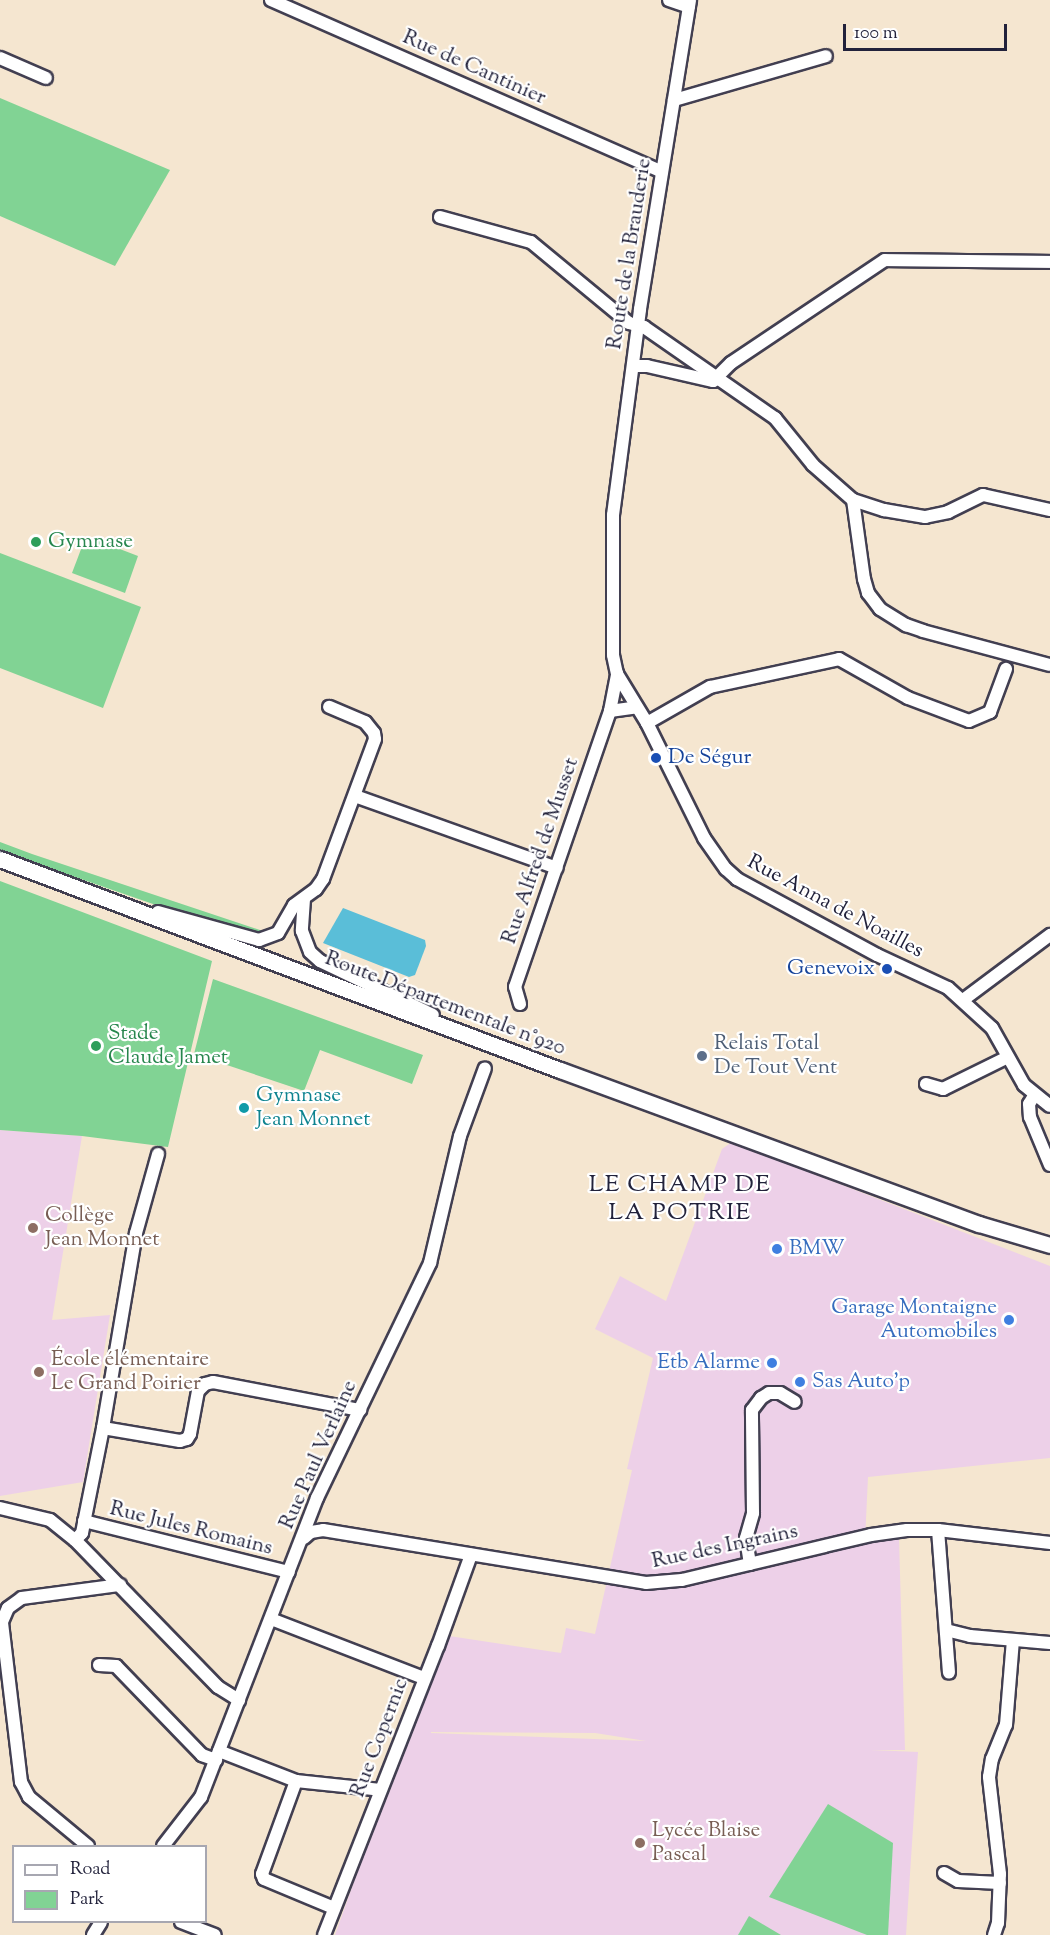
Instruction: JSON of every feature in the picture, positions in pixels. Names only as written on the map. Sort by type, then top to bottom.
[{"type":"main road","name":"Route Départementale n°920","points":[[0,859],[979,1224]]},
{"type":"main road","points":[[979,1224],[1050,1245]]},
{"type":"main road","points":[[979,1224],[1050,1255]]},
{"type":"street","name":"Rue de Cantinier","points":[[271,0],[662,172]]},
{"type":"street","points":[[669,0],[689,3]]},
{"type":"street","name":"Route de la Brauderie","points":[[613,515],[638,326],[689,3]]},
{"type":"street","points":[[674,100],[826,56]]},
{"type":"street","points":[[0,58],[46,78]]},
{"type":"street","points":[[440,217],[531,242],[629,323],[672,346],[775,418],[819,471],[853,500],[884,510],[925,517],[948,512],[980,495],[995,496],[1050,510]]},
{"type":"street","points":[[633,366],[665,370],[709,382],[730,363],[885,260],[1050,262]]},
{"type":"street","points":[[665,370],[676,356],[672,346]]},
{"type":"street","points":[[853,500],[864,579],[868,593],[880,609],[906,625],[923,631],[1050,664]]},
{"type":"street","name":"Rue Alfred de Musset","points":[[520,1004],[515,987],[610,711],[617,674],[613,655],[613,515]]},
{"type":"street","points":[[647,723],[710,687],[839,659],[908,698],[969,721],[990,712],[1006,669]]},
{"type":"street","name":"Rue Anna de Noailles","points":[[617,674],[647,723],[704,838],[726,869],[737,879],[877,955],[948,988],[992,1028],[1018,1077],[1034,1096]]},
{"type":"street","points":[[90,892],[259,940],[278,933],[294,905],[304,899],[323,879],[373,747],[374,733],[365,722],[329,707]]},
{"type":"street","points":[[610,711],[637,707]]},
{"type":"street","points":[[355,796],[557,868]]},
{"type":"street","points":[[304,899],[302,931],[310,952],[320,961],[434,1016],[465,1034]]},
{"type":"street","points":[[963,1000],[1050,935]]},
{"type":"street","points":[[926,1084],[943,1089],[1008,1057]]},
{"type":"street","name":"Rue Paul Verlaine","points":[[164,1845],[201,1797],[304,1538],[317,1498],[433,1257],[460,1136],[485,1068]]},
{"type":"street","points":[[1050,1106],[1034,1096],[1029,1104],[1030,1117],[1050,1165]]},
{"type":"street","points":[[75,1540],[82,1533],[104,1428],[136,1233],[158,1154]]},
{"type":"street","points":[[104,1428],[180,1441],[187,1439],[190,1434],[198,1391],[205,1384],[213,1382],[360,1410]]},
{"type":"street","points":[[750,1564],[746,1538],[753,1513],[752,1410],[761,1398],[770,1393],[780,1393],[795,1402]]},
{"type":"street","points":[[0,1508],[50,1520],[75,1540],[218,1687],[239,1700]]},
{"type":"street","name":"Rue Jules Romains","points":[[84,1521],[289,1572]]},
{"type":"street","name":"Rue des Ingrains","points":[[304,1538],[311,1532],[322,1530],[646,1583],[682,1580],[871,1535],[907,1530],[939,1530],[1050,1543]]},
{"type":"street","points":[[939,1530],[949,1673]]},
{"type":"street","name":"Rue Copernic","points":[[324,1935],[438,1646],[471,1555]]},
{"type":"street","points":[[87,1845],[29,1797],[21,1782],[2,1622],[8,1608],[22,1598],[120,1586]]},
{"type":"street","points":[[271,1619],[424,1678]]},
{"type":"street","points":[[946,1630],[970,1636],[1050,1643]]},
{"type":"street","points":[[994,1935],[998,1923],[1000,1883],[989,1777],[992,1759],[1006,1725],[1013,1640]]},
{"type":"street","points":[[99,1665],[116,1666],[202,1755],[218,1756],[296,1781],[381,1790]]},
{"type":"street","points":[[296,1781],[262,1874],[264,1879],[334,1908]]},
{"type":"street","points":[[944,1874],[958,1881],[1000,1883]]},
{"type":"street","points":[[184,1923],[215,1935]]},
{"type":"shaded area","points":[[0,1130],[82,1136],[52,1320],[110,1315],[83,1482],[0,1496]]},
{"type":"shaded area","points":[[732,1142],[1050,1266],[1050,1458],[868,1477],[865,1541],[899,1538],[905,1750],[871,1750],[918,1752],[906,1935],[335,1935],[407,1732],[449,1636],[561,1653],[566,1628],[595,1634],[632,1470],[627,1469],[653,1358],[595,1329],[620,1276],[666,1301],[722,1149]],"holes":[[[431,1732],[595,1733],[646,1741]]]},
{"type":"green space","points":[[0,98],[170,170],[115,266],[0,216]]},
{"type":"green space","points":[[86,536],[138,556],[125,593],[72,573]]},
{"type":"green space","points":[[0,553],[141,607],[103,708],[0,668]]},
{"type":"green space","points":[[0,842],[266,932],[257,935],[179,913],[0,851]]},
{"type":"green space","name":"Stade Claude Jamet","points":[[0,881],[212,961],[168,1147],[82,1136],[0,1130]]},
{"type":"green space","points":[[213,979],[423,1055],[412,1084],[320,1050],[304,1091],[194,1054]]},
{"type":"green space","points":[[828,1804],[893,1843],[888,1935],[867,1935],[769,1897]]},
{"type":"green space","points":[[749,1916],[781,1935],[738,1935]]},
{"type":"water","points":[[343,908],[425,940],[426,946],[415,975],[409,977],[323,943]]},
{"type":"place","name":"Gymnase","points":[[36,542]]},
{"type":"place","name":"De Ségur","points":[[656,758]]},
{"type":"place","name":"Genevoix","points":[[887,969]]},
{"type":"place","name":"Stade Claude Jamet","points":[[96,1046]]},
{"type":"place","name":"Relais Total De Tout Vent","points":[[702,1056]]},
{"type":"place","name":"Gymnase Jean Monnet","points":[[244,1108]]},
{"type":"place","name":"Collège Jean Monnet","points":[[33,1228]]},
{"type":"place","name":"BMW","points":[[777,1249]]},
{"type":"place","name":"Garage Montaigne Automobiles","points":[[1009,1320]]},
{"type":"place","name":"Etb Alarme","points":[[772,1363]]},
{"type":"place","name":"École élémentaire Le Grand Poirier","points":[[39,1372]]},
{"type":"place","name":"Sas Auto'p","points":[[800,1382]]},
{"type":"place","name":"Lycée Blaise Pascal","points":[[640,1843]]},
{"type":"district","name":"LE CHAMP DE LA POTRIE","points":[[680,1200]]}]
